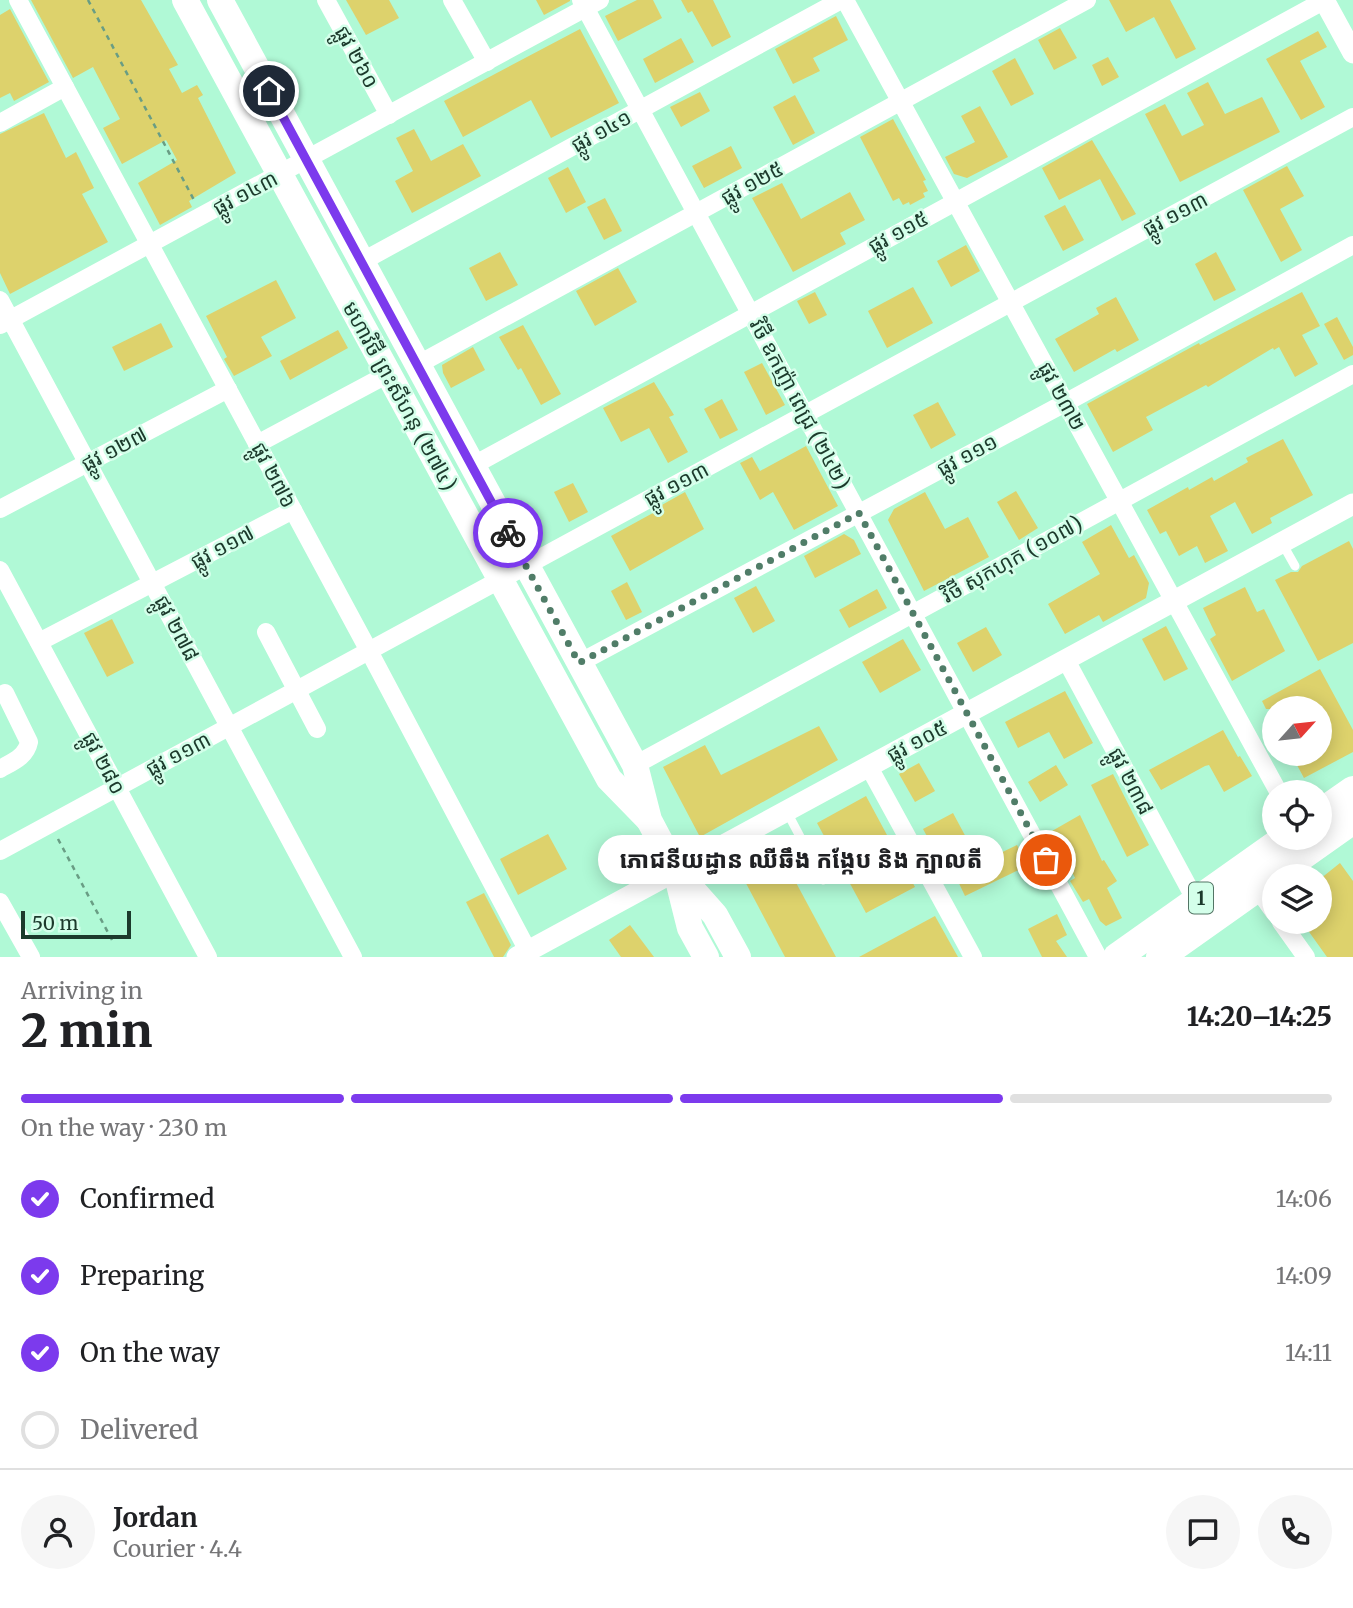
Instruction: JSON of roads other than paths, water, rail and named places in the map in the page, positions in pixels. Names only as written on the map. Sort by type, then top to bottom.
[{"type":"highway","name":"1","points":[[1340,825],[1353,790]]},
{"type":"highway","name":"1","points":[[1118,957],[1267,850]]},
{"type":"highway","name":"1","points":[[1160,957],[1257,888],[1302,850]]},
{"type":"main road","name":"មហាវិថី ព្រះសីហនុ (២៧៤)","points":[[185,0],[609,779],[649,820]]},
{"type":"main road","name":"មហាវិថី ព្រះសីហនុ (២៧៤)","points":[[220,0],[635,765],[649,820],[676,871],[715,915],[738,957]]},
{"type":"main road","name":"មហាវិថី ព្រះសីហនុ (២៧៤)","points":[[676,871],[690,928],[706,957]]},
{"type":"street","name":"ផ្លូវ ២៧៦","points":[[18,0],[369,651],[526,955]]},
{"type":"street","name":"ផ្លូវ ២៦០","points":[[326,0],[389,115]]},
{"type":"street","points":[[452,0],[486,62]]},
{"type":"street","name":"ផ្លូវ ២៣២","points":[[843,0],[1272,780]]},
{"type":"street","name":"ផ្លូវ ១៤១","points":[[361,262],[843,0]]},
{"type":"street","name":"ផ្លូវ ១២៥","points":[[418,365],[1087,0]]},
{"type":"street","points":[[1325,0],[1353,53]]},
{"type":"street","name":"ផ្លូវ ១១៥","points":[[472,466],[1325,0]]},
{"type":"street","name":"ផ្លូវ ១៤៣","points":[[5,323],[486,62],[589,3]]},
{"type":"street","name":"វិថី ឧកញ៉ា ពេជ្រ (២៤២)","points":[[589,3],[641,110],[1098,957]]},
{"type":"street","points":[[0,122],[65,87]]},
{"type":"street","name":"ផ្លូវ ១១៣","points":[[0,851],[1353,117]]},
{"type":"street","name":"ផ្លូវ ១១១","points":[[579,663],[1065,403],[1353,244]]},
{"type":"street","name":"ផ្លូវ ២៧៨","points":[[0,300],[5,323],[88,463],[353,957]]},
{"type":"street","points":[[257,444],[388,374]]},
{"type":"street","name":"វិថី សុកហុក (១០៧)","points":[[635,765],[1353,374]]},
{"type":"street","name":"ផ្លូវ ១២៧","points":[[0,509],[228,389]]},
{"type":"street","name":"ផ្លូវ ១០៥","points":[[526,955],[967,713],[1349,509]]},
{"type":"street","name":"ផ្លូវ ១១៧","points":[[39,642],[293,510]]},
{"type":"street","name":"ផ្លូវ ២៨០","points":[[0,570],[208,957]]},
{"type":"street","points":[[267,632],[317,729]]},
{"type":"street","name":"ផ្លូវ ២៣៨","points":[[1066,660],[1196,901]]},
{"type":"street","points":[[0,769],[21,757],[28,750],[29,742],[5,692]]},
{"type":"street","points":[[869,767],[974,957]]},
{"type":"street","points":[[1257,888],[1262,895]]},
{"type":"street","points":[[0,902],[30,957]]},
{"type":"street","points":[[1290,934],[1306,957]]},
{"type":"lane","points":[[1282,543],[1295,566]]},
{"type":"lane","points":[[787,811],[823,880]]},
{"type":"place","name":"ភោជនីយដ្ធាន ឈីឆឹង កង្កែប និង ក្បាលតី","points":[[1046,860]]}]
